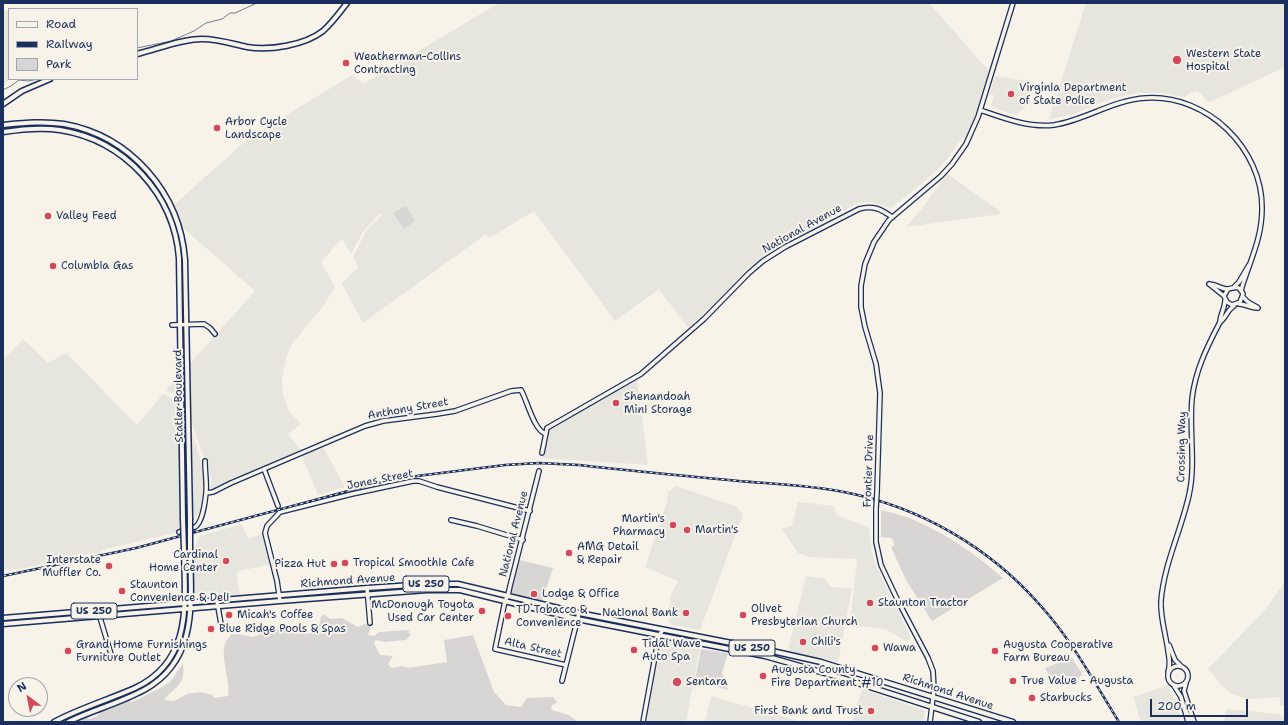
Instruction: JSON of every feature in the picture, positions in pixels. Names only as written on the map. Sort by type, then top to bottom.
[{"type":"main road","points":[[138,54],[198,39],[255,48],[273,48],[284,46],[306,40],[319,34],[328,26],[347,3]]},
{"type":"main road","points":[[3,104],[19,93],[48,80]]},
{"type":"main road","name":"Statler Boulevard","points":[[3,125],[38,122],[57,123],[79,128],[98,134],[130,154],[147,169],[167,197],[176,216],[181,232],[185,265],[191,602],[188,630],[184,646],[174,664],[161,678],[150,686],[137,694],[68,722]]},
{"type":"main road","name":"Statler Boulevard","points":[[3,132],[32,128],[64,131],[82,135],[100,142],[117,152],[143,174],[162,201],[170,218],[179,258],[185,603],[183,627],[178,644],[168,662],[154,676],[138,686],[54,722]]},
{"type":"main road","name":"Richmond Avenue","points":[[3,618],[367,588],[454,584],[470,586],[579,613],[806,659],[841,668],[1013,722]]},
{"type":"main road","name":"Richmond Avenue","points":[[3,624],[100,617],[280,600],[450,590],[468,592],[577,619],[756,654],[979,722]]},
{"type":"street","points":[[892,217],[938,179],[952,164],[970,138],[1013,3]]},
{"type":"street","points":[[980,110],[1029,124],[1042,125],[1064,122],[1112,104],[1141,98],[1166,99],[1184,103],[1201,110],[1222,124],[1241,145],[1250,158],[1256,174],[1262,200],[1262,221],[1259,239],[1249,265],[1239,282],[1228,289],[1209,284],[1224,296],[1225,300],[1229,304],[1246,305],[1256,309],[1258,308],[1243,297],[1241,291],[1244,279],[1249,270],[1249,265]]},
{"type":"street","name":"National Avenue","points":[[546,434],[547,428],[641,374],[704,319],[749,273],[770,256],[858,209],[868,207],[877,208],[883,210],[892,217]]},
{"type":"street","name":"Frontier Drive","points":[[892,217],[880,232],[869,251],[863,269],[860,290],[862,314],[876,364],[880,386],[876,536],[880,561],[898,601],[931,665],[934,678],[930,722]]},
{"type":"street","points":[[1233,287],[1241,291]]},
{"type":"street","points":[[1224,296],[1228,289]]},
{"type":"street","points":[[1236,305],[1243,297]]},
{"type":"street","name":"Crossing Way","points":[[1168,672],[1171,661],[1168,652],[1161,603],[1166,572],[1189,495],[1192,478],[1192,398],[1199,367],[1220,322],[1225,300]]},
{"type":"street","name":"Crossing Way","points":[[1220,322],[1223,320],[1229,309],[1236,305]]},
{"type":"street","points":[[172,325],[204,324],[207,325],[215,334]]},
{"type":"street","name":"Anthony Street","points":[[206,493],[213,492],[372,424],[454,410],[511,391],[521,390],[538,428],[546,434]]},
{"type":"street","points":[[542,454],[546,434]]},
{"type":"street","points":[[179,532],[192,528],[198,524],[201,518],[208,480],[205,471],[205,462]]},
{"type":"street","points":[[264,469],[278,506]]},
{"type":"street","name":"National Avenue","points":[[504,601],[508,595],[523,540],[539,471]]},
{"type":"street","name":"Jones Street","points":[[280,595],[265,530],[280,512],[352,494],[415,481],[530,511]]},
{"type":"street","points":[[451,520],[523,540]]},
{"type":"street","points":[[367,588],[370,623]]},
{"type":"street","points":[[280,595],[280,600]]},
{"type":"street","points":[[217,601],[222,630]]},
{"type":"street","name":"Alta Street","points":[[504,601],[495,648],[566,665]]},
{"type":"street","points":[[98,611],[111,654]]},
{"type":"street","points":[[562,681],[579,613]]},
{"type":"street","points":[[643,722],[660,635],[663,630]]},
{"type":"street","name":"Crossing Way","points":[[1168,644],[1175,660],[1182,666]]},
{"type":"street","points":[[1188,722],[1179,692],[1168,678],[1168,672],[1175,666],[1182,666],[1187,671],[1188,675],[1184,691],[1194,722]]},
{"type":"street","points":[[1174,685],[1182,685],[1187,680]]},
{"type":"street","points":[[1184,710],[1194,722]]},
{"type":"shaded area","points":[[499,3],[929,3],[989,71],[972,125],[965,139],[963,137],[943,164],[919,186],[891,208],[872,202],[855,204],[765,255],[747,269],[711,307],[688,328],[659,289],[615,321],[534,211],[489,238],[486,234],[363,323],[342,284],[358,267],[353,257],[366,231],[382,215],[380,213],[363,232],[351,254],[342,239],[321,262],[335,287],[324,305],[292,344],[286,358],[282,379],[283,395],[289,411],[301,424],[288,434],[301,450],[210,491],[212,480],[190,418],[190,401],[166,390],[255,291],[182,227],[174,205],[249,138],[352,75],[363,84]]},
{"type":"shaded area","name":"Western State Hospital","points":[[1086,3],[1285,3],[1285,67],[1210,102],[1204,99],[1201,93],[1196,91],[1191,92],[1184,97],[1163,93],[1138,93],[1113,98],[1070,115],[1049,119]]},
{"type":"shaded area","points":[[8,10],[8,80],[9,80],[3,84],[3,11]]},
{"type":"shaded area","name":"Virginia Department of State Police","points":[[995,76],[1033,82],[1025,107],[1016,115],[991,107],[994,95],[989,94]]},
{"type":"shaded area","points":[[947,174],[1001,212],[1000,214],[906,227],[924,206]]},
{"type":"shaded area","points":[[23,339],[48,363],[66,353],[137,425],[163,394],[178,401],[181,516],[179,517],[179,532],[101,550],[101,552],[20,569],[3,569],[3,360]]},
{"type":"shaded area","name":"Shenandoah Mini Storage","points":[[637,378],[648,465],[543,458],[548,428]]},
{"type":"shaded area","points":[[191,429],[207,480],[204,505],[200,513],[194,518],[193,514]]},
{"type":"shaded area","points":[[323,447],[345,487],[318,495],[302,456]]},
{"type":"shaded area","points":[[676,486],[735,506],[743,514],[700,630],[669,624],[671,594],[678,581],[645,567],[667,502],[668,492]]},
{"type":"shaded area","points":[[798,502],[834,506],[836,515],[869,528],[875,564],[911,638],[906,641],[885,629],[850,625],[857,559],[809,557],[798,553],[782,529],[792,525]]},
{"type":"shaded area","points":[[242,524],[248,539],[262,534],[270,564],[236,572],[240,595],[201,598],[194,592],[193,550],[200,536]]},
{"type":"shaded area","points":[[806,576],[826,579],[830,587],[852,588],[838,662],[788,651]]},
{"type":"shaded area","points":[[1285,582],[1285,705],[1280,705],[1280,697],[1250,699],[1232,694],[1223,687],[1208,669],[1264,611]]},
{"type":"shaded area","points":[[663,641],[700,648],[686,722],[647,722],[654,679]]},
{"type":"shaded area","points":[[1169,685],[1182,722],[1141,722],[1133,697]]},
{"type":"shaded area","points":[[862,689],[925,711],[924,722],[852,722]]},
{"type":"shaded area","points":[[711,696],[798,721],[802,722],[705,722]]},
{"type":"shaded area","points":[[1226,709],[1279,714],[1285,718],[1285,722],[1224,722]]},
{"type":"green space","points":[[406,206],[415,221],[404,229],[393,213]]},
{"type":"green space","points":[[881,510],[912,519],[951,539],[972,553],[1003,578],[932,621],[906,580],[891,547],[894,546],[893,540],[891,538],[881,537]]},
{"type":"green space","points":[[519,560],[553,568],[542,601],[511,593]]},
{"type":"green space","points":[[324,614],[330,619],[342,618],[358,627],[365,624],[371,626],[368,635],[374,636],[379,632],[408,630],[411,635],[406,640],[384,642],[376,640],[374,643],[380,655],[393,656],[388,664],[391,668],[402,666],[408,668],[447,662],[444,640],[473,635],[494,692],[506,705],[521,707],[527,698],[553,697],[557,702],[551,706],[552,710],[569,715],[578,722],[73,722],[85,717],[89,719],[98,716],[99,711],[129,699],[130,703],[155,691],[170,682],[183,663],[184,671],[181,681],[164,700],[174,701],[187,694],[200,692],[213,695],[214,698],[228,696],[224,647],[226,641],[232,634],[252,637],[286,629],[300,634],[311,633],[319,626],[321,617]]},
{"type":"green space","points":[[701,649],[728,653],[722,673],[728,690],[695,681]]},
{"type":"green space","points":[[1072,658],[1083,675],[1065,684],[1059,683],[1054,685],[1045,668]]},
{"type":"waterway","points":[[138,48],[171,41],[194,31],[206,23],[222,19],[230,13],[235,13],[257,3]]},
{"type":"waterway","points":[[3,90],[19,80]]},
{"type":"waterway","points":[[19,80],[34,80]]},
{"type":"railway","points":[[3,576],[136,548],[393,479],[505,465],[539,463],[579,465],[818,488],[844,492],[872,499],[900,508],[926,519],[951,532],[999,565],[1020,584],[1052,618],[1082,662],[1119,722]]},
{"type":"place","name":"Western State Hospital","points":[[1177,60]]},
{"type":"place","name":"Weatherman-Collins Contracting","points":[[346,63]]},
{"type":"place","name":"Virginia Department of State Police","points":[[1011,94]]},
{"type":"place","name":"Arbor Cycle Landscape","points":[[217,128]]},
{"type":"place","name":"Valley Feed","points":[[48,216]]},
{"type":"place","name":"Columbia Gas","points":[[53,266]]},
{"type":"place","name":"Shenandoah Mini Storage","points":[[616,403]]},
{"type":"place","name":"Martin's Pharmacy","points":[[673,525]]},
{"type":"place","name":"Martin's","points":[[687,530]]},
{"type":"place","name":"AMG Detail & Repair","points":[[569,553]]},
{"type":"place","name":"Cardinal Home Center","points":[[226,561]]},
{"type":"place","name":"Tropical Smoothie Cafe","points":[[345,563]]},
{"type":"place","name":"Pizza Hut","points":[[334,564]]},
{"type":"place","name":"Interstate Muffler Co.","points":[[109,566]]},
{"type":"place","name":"Staunton Convenience & Deli","points":[[122,591]]},
{"type":"place","name":"Lodge & Office","points":[[534,594]]},
{"type":"place","name":"Staunton Tractor","points":[[870,603]]},
{"type":"place","name":"McDonough Toyota Used Car Center","points":[[482,611]]},
{"type":"place","name":"National Bank","points":[[686,613]]},
{"type":"place","name":"Micah's Coffee","points":[[229,615]]},
{"type":"place","name":"Olivet Presbyterian Church","points":[[743,615]]},
{"type":"place","name":"TD Tobacco & Convenience","points":[[508,616]]},
{"type":"place","name":"Blue Ridge Pools & Spas","points":[[211,629]]},
{"type":"place","name":"Chili's","points":[[803,642]]},
{"type":"place","name":"Wawa","points":[[875,648]]},
{"type":"place","name":"Tidal Wave Auto Spa","points":[[634,650]]},
{"type":"place","name":"Grand Home Furnishings Furniture Outlet","points":[[68,651]]},
{"type":"place","name":"Augusta Cooperative Farm Bureau","points":[[995,651]]},
{"type":"place","name":"Augusta County Fire Department #10","points":[[763,676]]},
{"type":"place","name":"True Value - Augusta","points":[[1013,681]]},
{"type":"place","name":"Sentara","points":[[677,682]]},
{"type":"place","name":"Starbucks","points":[[1032,698]]},
{"type":"place","name":"First Bank and Trust","points":[[871,711]]}]
